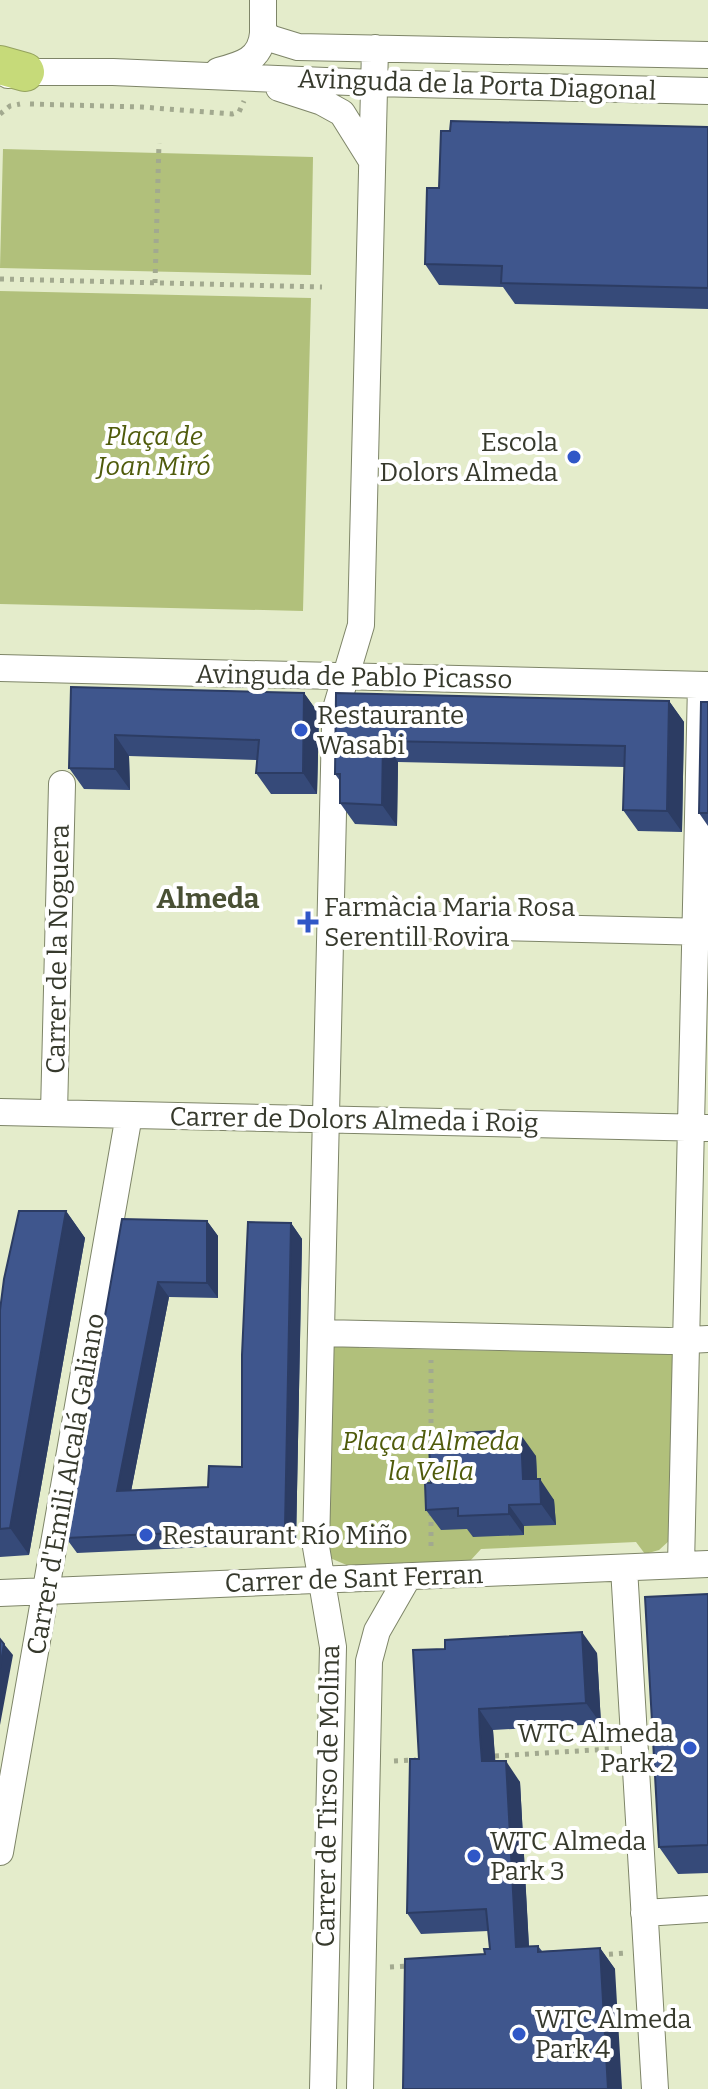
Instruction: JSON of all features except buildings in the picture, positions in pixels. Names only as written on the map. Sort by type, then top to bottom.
[{"type":"street","points":[[263,0],[263,33]]},
{"type":"street","name":"Avinguda de la Porta Diagonal","points":[[199,76],[240,66],[250,60],[258,52],[263,33],[298,47],[708,55]]},
{"type":"street","name":"Carrer de Tirso de Molina","points":[[323,2089],[333,1647],[316,1547],[335,712],[361,625],[375,48]]},
{"type":"street","name":"Avinguda de la Porta Diagonal","points":[[8,71],[199,76],[335,108],[350,123],[361,147],[372,161]]},
{"type":"street","name":"Avinguda de la Porta Diagonal","points":[[245,89],[374,83],[708,91]]},
{"type":"street","name":"Avinguda de Pablo Picasso","points":[[0,668],[704,685]]},
{"type":"street","points":[[681,1565],[697,1339],[704,685]]},
{"type":"street","name":"Carrer de la Noguera","points":[[54,1113],[62,784]]},
{"type":"street","points":[[330,923],[702,932]]},
{"type":"street","name":"Carrer de Dolors Almeda i Roig","points":[[0,1112],[700,1128]]},
{"type":"street","name":"Carrer d'Emili Alcalá Galiano","points":[[0,1852],[129,1115]]},
{"type":"street","points":[[321,1333],[697,1339]]},
{"type":"street","name":"Carrer de Sant Ferran","points":[[0,1593],[708,1564]]},
{"type":"street","points":[[624,1568],[655,2089]]},
{"type":"street","name":"Carrer de Tirso de Molina","points":[[360,2089],[369,1661],[377,1631],[408,1577]]},
{"type":"street","points":[[644,1913],[708,1909]]},
{"type":"path","points":[[0,114],[10,106],[24,104],[142,107],[232,114],[239,112],[245,89]]},
{"type":"path","points":[[155,283],[159,143]]},
{"type":"path","points":[[0,279],[322,287]]},
{"type":"path","points":[[431,1360],[431,1468]]},
{"type":"path","points":[[431,1499],[431,1546]]},
{"type":"path","points":[[495,1756],[635,1748]]},
{"type":"path","points":[[394,1761],[420,1760]]},
{"type":"path","points":[[586,1956],[647,1952]]},
{"type":"path","points":[[390,1967],[420,1965]]},
{"type":"green space","points":[[3,149],[313,157],[311,275],[0,268]]},
{"type":"green space","name":"Plaça de Joan Miró","points":[[0,291],[311,298],[303,611],[0,604]]},
{"type":"green space","name":"Plaça d'Almeda la Vella","points":[[359,1341],[359,1348],[651,1354],[674,1348],[670,1540],[659,1550],[645,1554],[636,1542],[481,1549],[470,1561],[349,1566],[330,1558],[323,1547],[331,1346]]},
{"type":"place","name":"Escola Dolors Almeda","points":[[574,457]]},
{"type":"place","name":"Restaurante Wasabi","points":[[301,730]]},
{"type":"place","name":"Farmàcia Maria Rosa Serentill Rovira","points":[[308,922]]},
{"type":"place","name":"Restaurant Río Miño","points":[[146,1535]]},
{"type":"place","name":"WTC Almeda Park 2","points":[[690,1748]]},
{"type":"place","name":"WTC Almeda Park 3","points":[[474,1856]]},
{"type":"place","name":"WTC Almeda Park 4","points":[[519,2034]]},
{"type":"district","name":"Almeda","points":[[208,898]]}]
